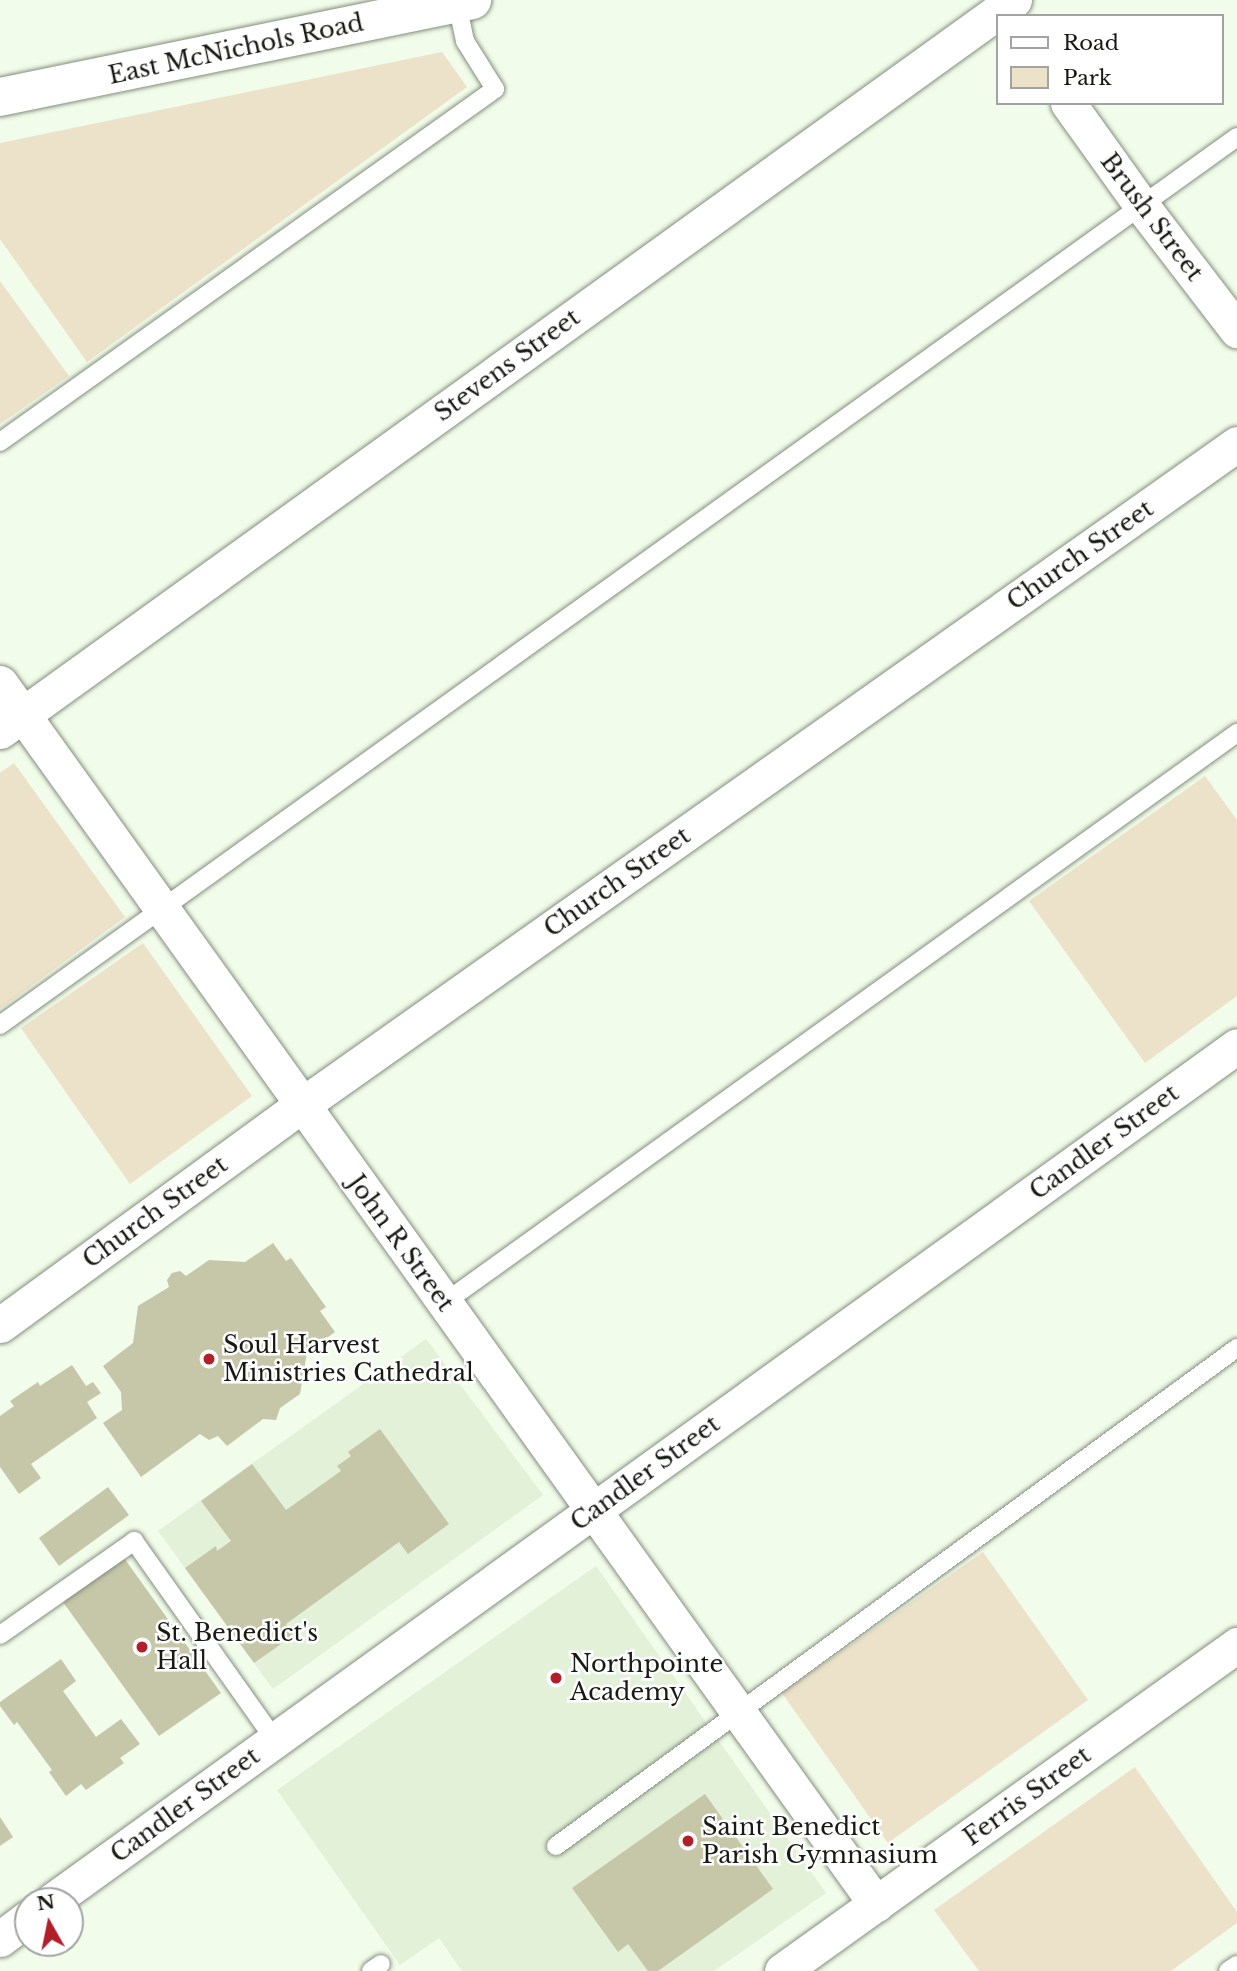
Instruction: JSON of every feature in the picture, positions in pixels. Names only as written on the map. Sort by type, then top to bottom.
[{"type":"main road","name":"East McNichols Road","points":[[0,97],[465,2]]},
{"type":"street","name":"Stevens Street","points":[[11,723],[1004,6]]},
{"type":"street","name":"Brush Street","points":[[1069,105],[1141,205],[1237,330]]},
{"type":"street","name":"Church Street","points":[[0,1325],[302,1105],[1237,444]]},
{"type":"street","name":"John R Street","points":[[0,683],[11,723],[161,908],[876,1904]]},
{"type":"street","name":"Candler Street","points":[[71,1887],[1237,1046]]},
{"type":"street","name":"Ferris Street","points":[[782,1971],[1237,1645]]},
{"type":"lane","points":[[0,442],[495,89],[465,41],[465,2]]},
{"type":"lane","points":[[0,1025],[1237,137]]},
{"type":"lane","points":[[444,1303],[1237,733]]},
{"type":"lane","points":[[556,1846],[1237,1348]]},
{"type":"lane","points":[[0,1634],[134,1541],[275,1740]]},
{"type":"lane","points":[[1228,1971],[1237,1965]]},
{"type":"shaded area","points":[[426,1339],[543,1495],[273,1689],[158,1531]]},
{"type":"shaded area","name":"Northpointe Academy","points":[[596,1566],[826,1893],[714,1971],[462,1971],[439,1938],[400,1965],[277,1790]]},
{"type":"green space","points":[[442,52],[467,87],[87,362],[0,239],[0,143]]},
{"type":"green space","points":[[0,281],[69,376],[0,424]]},
{"type":"green space","points":[[14,763],[125,917],[0,1009],[0,773]]},
{"type":"green space","points":[[1205,776],[1237,820],[1237,996],[1145,1063],[1029,901]]},
{"type":"green space","points":[[143,943],[252,1096],[130,1184],[21,1028]]},
{"type":"green space","points":[[983,1552],[1088,1700],[888,1843],[782,1693]]},
{"type":"green space","points":[[1135,1767],[1237,1912],[1237,1923],[1171,1971],[979,1971],[934,1910]]},
{"type":"building","name":"Soul Harvest Ministries Cathedral","points":[[273,1243],[286,1261],[291,1258],[326,1307],[320,1311],[335,1332],[307,1352],[300,1394],[280,1408],[276,1420],[263,1419],[227,1446],[218,1436],[209,1440],[200,1434],[141,1477],[103,1423],[122,1410],[121,1392],[103,1366],[133,1343],[138,1306],[169,1287],[167,1280],[172,1273],[180,1271],[186,1276],[209,1260],[245,1262]]},
{"type":"building","points":[[72,1365],[86,1386],[93,1382],[101,1393],[87,1402],[97,1418],[31,1464],[41,1478],[19,1494],[0,1467],[0,1416],[14,1406],[10,1401],[38,1382],[40,1386]]},
{"type":"building","points":[[380,1429],[449,1524],[408,1554],[399,1542],[286,1624],[294,1635],[254,1663],[185,1568],[216,1546],[217,1551],[231,1541],[201,1501],[252,1464],[286,1510],[341,1471],[337,1466],[351,1456],[348,1452]]},
{"type":"building","points":[[108,1487],[129,1515],[59,1566],[39,1538]]},
{"type":"building","name":"St. Benedict's Hall","points":[[124,1558],[221,1693],[159,1736],[63,1602]]},
{"type":"building","points":[[61,1659],[76,1681],[63,1691],[96,1737],[121,1719],[140,1744],[120,1758],[124,1763],[86,1790],[81,1784],[66,1796],[49,1772],[52,1770],[17,1722],[14,1725],[0,1706],[0,1702]]},
{"type":"building","name":"Saint Benedict Parish Gymnasium","points":[[705,1794],[773,1889],[658,1971],[648,1971],[628,1944],[618,1952],[572,1888]]},
{"type":"building","points":[[0,1817],[13,1837],[0,1846]]},
{"type":"place","name":"Soul Harvest Ministries Cathedral","points":[[209,1359]]},
{"type":"place","name":"St. Benedict's Hall","points":[[142,1647]]},
{"type":"place","name":"Northpointe Academy","points":[[556,1678]]},
{"type":"place","name":"Saint Benedict Parish Gymnasium","points":[[688,1841]]}]
